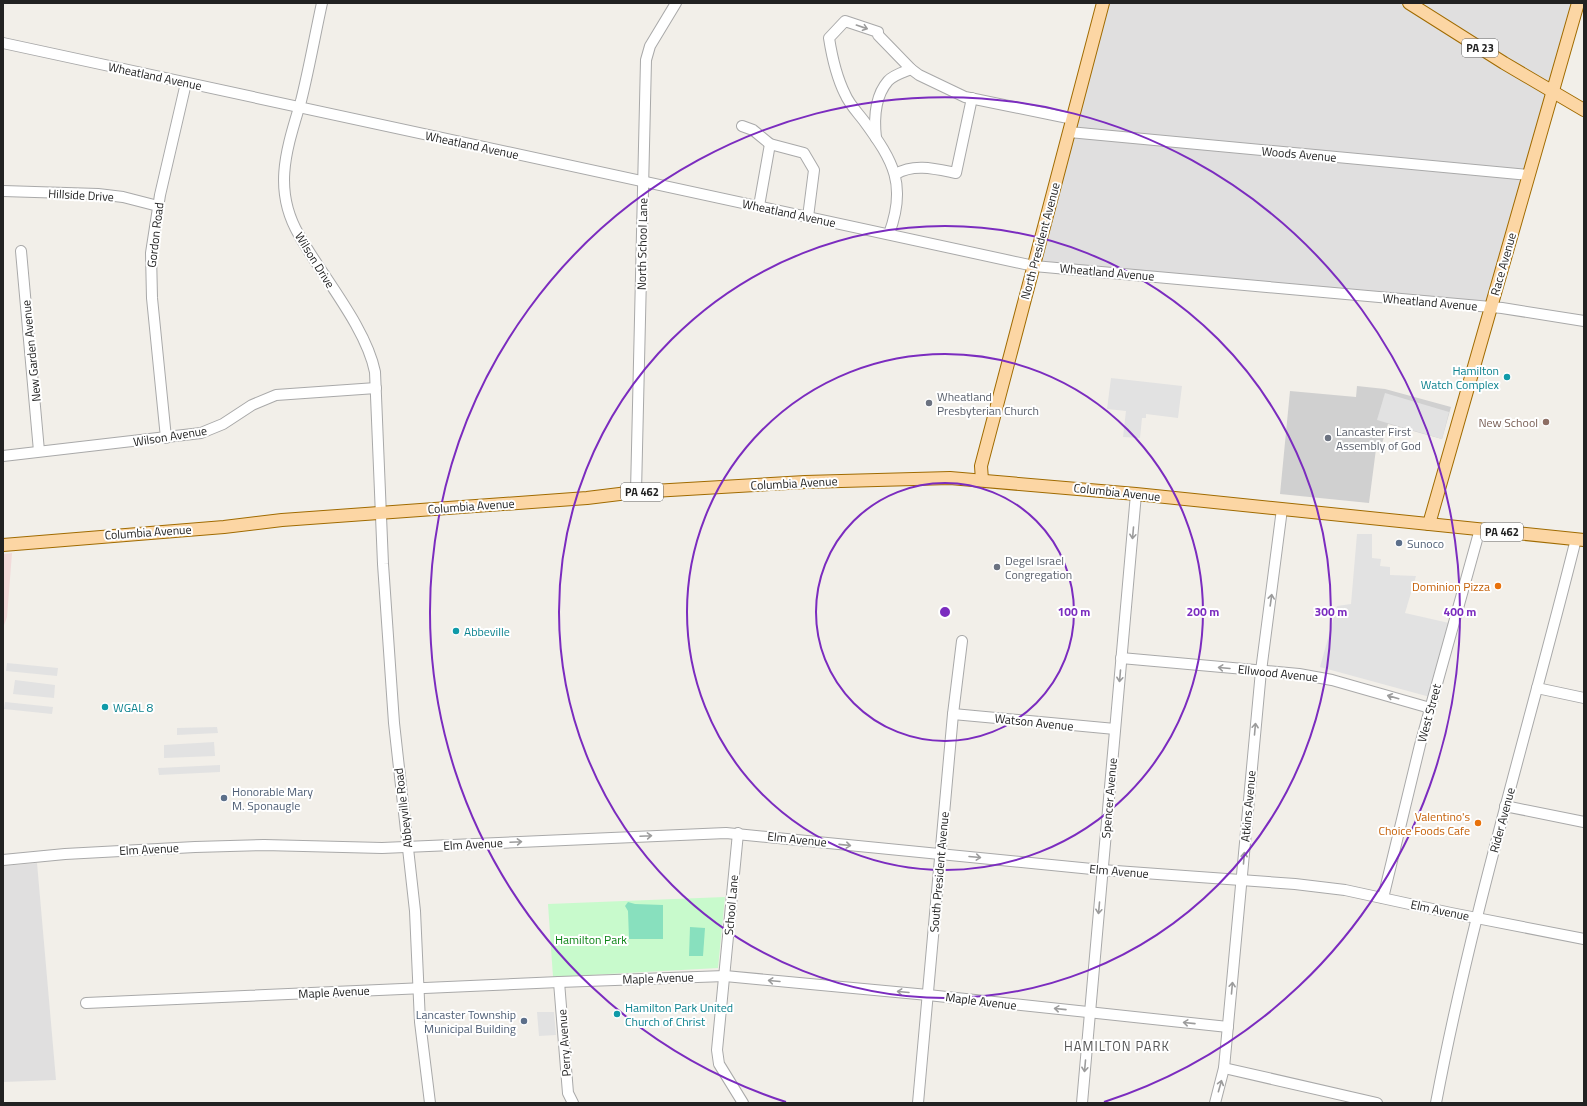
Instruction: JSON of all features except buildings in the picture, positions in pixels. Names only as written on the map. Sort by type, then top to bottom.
[{"type":"main road","name":"North President Avenue","points":[[982,480],[981,466],[1104,3]]},
{"type":"main road","name":"PA 23","points":[[1409,3],[1584,110]]},
{"type":"main road","name":"Race Avenue","points":[[1429,524],[1578,3]]},
{"type":"main road","name":"Columbia Avenue","points":[[3,545],[382,512],[587,498],[636,492],[867,479],[950,478],[1136,494],[1580,540]]},
{"type":"street","name":"Wilson Drive","points":[[322,3],[286,158],[284,178],[285,202],[299,236],[367,346],[372,358],[376,388],[382,512]]},
{"type":"street","name":"North School Lane","points":[[636,492],[647,53],[676,3]]},
{"type":"street","points":[[889,234],[895,218],[897,203],[896,174],[889,158],[845,95],[832,62],[829,38],[845,21],[878,32],[878,35],[919,75],[962,95],[1073,119]]},
{"type":"street","name":"Wheatland Avenue","points":[[3,44],[1034,266],[1491,307],[1584,321]]},
{"type":"street","points":[[876,140],[875,129],[877,102],[889,80],[911,68]]},
{"type":"street","name":"Gordon Road","points":[[166,438],[151,279],[151,253],[158,206],[186,83]]},
{"type":"street","points":[[896,174],[906,168],[924,168],[956,173],[972,98]]},
{"type":"street","points":[[742,126],[753,130],[770,144],[804,153],[814,170],[808,217]]},
{"type":"street","name":"Woods Avenue","points":[[1069,132],[1529,175]]},
{"type":"street","points":[[759,206],[770,144]]},
{"type":"street","name":"Hillside Drive","points":[[3,191],[98,194],[123,197],[158,206]]},
{"type":"street","name":"New Garden Avenue","points":[[21,251],[39,451]]},
{"type":"street","name":"Wilson Avenue","points":[[3,456],[202,433],[212,429],[252,405],[276,395],[376,388]]},
{"type":"street","name":"Spencer Avenue","points":[[1082,1103],[1136,494]]},
{"type":"street","name":"Atkins Avenue","points":[[1214,1103],[1224,1068],[1261,671],[1282,509]]},
{"type":"street","name":"Abbeyville Road","points":[[382,512],[383,564],[394,723],[414,911],[423,1056],[430,1103]]},
{"type":"street","name":"West Street","points":[[1383,898],[1394,844],[1480,529]]},
{"type":"street","name":"Rider Avenue","points":[[1436,1103],[1476,918],[1537,688],[1580,540]]},
{"type":"street","name":"South President Avenue","points":[[918,1103],[953,714],[962,641]]},
{"type":"street","name":"Ellwood Avenue","points":[[1121,658],[1299,674],[1332,680],[1430,708]]},
{"type":"street","points":[[1537,688],[1584,698]]},
{"type":"street","name":"Watson Avenue","points":[[953,714],[1115,729]]},
{"type":"street","points":[[1505,806],[1584,822]]},
{"type":"street","name":"Elm Avenue","points":[[3,860],[65,854],[195,847],[264,845],[367,848],[407,847],[738,833],[1102,870],[1295,884],[1345,890],[1584,939]]},
{"type":"street","name":"School Lane","points":[[738,833],[725,976],[717,1042],[719,1064],[743,1103]]},
{"type":"street","name":"Maple Avenue","points":[[86,1004],[419,988],[725,976],[1228,1026]]},
{"type":"street","name":"Perry Avenue","points":[[559,982],[568,1093],[573,1103]]},
{"type":"street","points":[[1224,1068],[1377,1103]]},
{"type":"shaded area","points":[[1103,3],[1578,3],[1491,307],[1034,266]]},
{"type":"shaded area","points":[[1111,378],[1182,386],[1178,418],[1146,414],[1146,418],[1142,418],[1140,438],[1123,437],[1126,411],[1107,409]]},
{"type":"shaded area","points":[[1357,386],[1385,389],[1451,407],[1442,439],[1388,424],[1380,450],[1376,449],[1369,503],[1280,494],[1290,391],[1356,397]]},
{"type":"shaded area","points":[[1385,393],[1449,412],[1442,439],[1377,420]]},
{"type":"shaded area","points":[[1357,534],[1372,534],[1372,558],[1381,559],[1380,566],[1390,567],[1390,575],[1416,576],[1405,613],[1449,623],[1430,697],[1320,667],[1337,606],[1351,604]]},
{"type":"shaded area","points":[[12,553],[7,617],[3,628],[3,554]]},
{"type":"shaded area","points":[[7,663],[58,668],[57,676],[6,671]]},
{"type":"shaded area","points":[[15,680],[55,685],[54,698],[13,694]]},
{"type":"shaded area","points":[[5,702],[53,707],[52,714],[4,709]]},
{"type":"shaded area","points":[[217,727],[218,733],[177,735],[177,728]]},
{"type":"shaded area","points":[[214,742],[215,756],[164,758],[164,745]]},
{"type":"shaded area","points":[[220,765],[220,772],[159,775],[158,768]]},
{"type":"shaded area","points":[[37,863],[56,1080],[3,1082],[3,866]]},
{"type":"shaded area","points":[[537,1012],[554,1012],[556,1035],[539,1036]]},
{"type":"green space","name":"Hamilton Park","points":[[725,897],[718,968],[553,977],[548,904]]},
{"type":"green space","points":[[628,902],[635,904],[663,905],[663,939],[629,939],[628,911],[625,906]]},
{"type":"green space","points":[[690,927],[705,928],[703,956],[689,956]]},
{"type":"place","name":"Hamilton Watch Complex","points":[[1507,377]]},
{"type":"place","name":"Wheatland Presbyterian Church","points":[[929,403]]},
{"type":"place","name":"New School","points":[[1546,422]]},
{"type":"place","name":"Lancaster First Assembly of God","points":[[1328,438]]},
{"type":"place","name":"Sunoco","points":[[1399,543]]},
{"type":"place","name":"Degel Israel Congregation","points":[[997,567]]},
{"type":"place","name":"Dominion Pizza","points":[[1498,586]]},
{"type":"place","name":"Abbeville","points":[[456,631]]},
{"type":"place","name":"WGAL 8","points":[[105,707]]},
{"type":"place","name":"Honorable Mary M. Sponaugle","points":[[224,798]]},
{"type":"place","name":"Valentino's Choice Foods Cafe","points":[[1478,823]]},
{"type":"place","name":"Hamilton Park United Church of Christ","points":[[617,1014]]},
{"type":"place","name":"Lancaster Township Municipal Building","points":[[524,1021]]},
{"type":"district","name":"HAMILTON PARK","points":[[1117,1046]]}]
